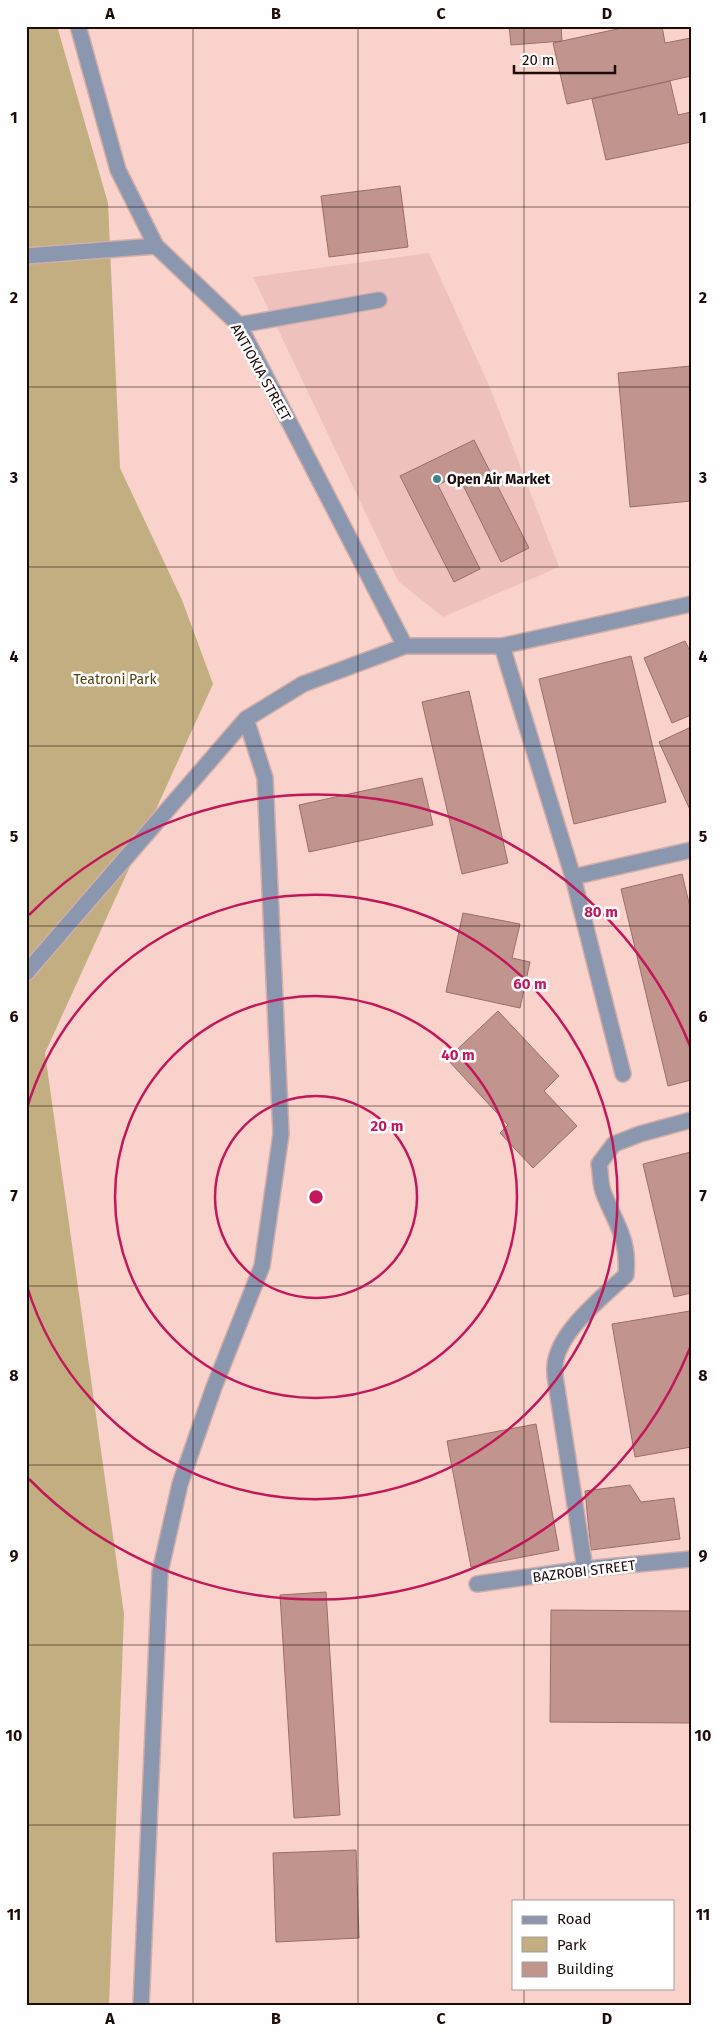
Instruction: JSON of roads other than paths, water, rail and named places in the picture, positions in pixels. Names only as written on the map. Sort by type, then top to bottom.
[{"type":"street","name":"ANTIOKIA STREET","points":[[78,26],[118,170],[156,246],[238,326],[405,646]]},
{"type":"street","points":[[26,256],[156,246]]},
{"type":"street","points":[[238,326],[379,300]]},
{"type":"street","points":[[26,973],[246,720],[304,684],[405,646],[502,646],[691,604]]},
{"type":"street","points":[[502,646],[572,877],[623,1074]]},
{"type":"street","points":[[141,2006],[160,1572],[180,1484],[214,1387],[262,1266],[281,1134],[265,778],[246,720]]},
{"type":"street","points":[[572,877],[691,850]]},
{"type":"street","points":[[585,1569],[556,1389],[555,1365],[560,1347],[580,1318],[626,1275],[627,1255],[620,1227],[603,1193],[599,1164],[614,1144],[640,1134],[691,1120]]},
{"type":"street","name":"BAZROBI STREET","points":[[478,1584],[585,1569],[691,1559]]},
{"type":"place","name":"Open Air Market","points":[[437,479]]},
{"type":"park label","name":"Teatroni Park","points":[[115,679]]}]
